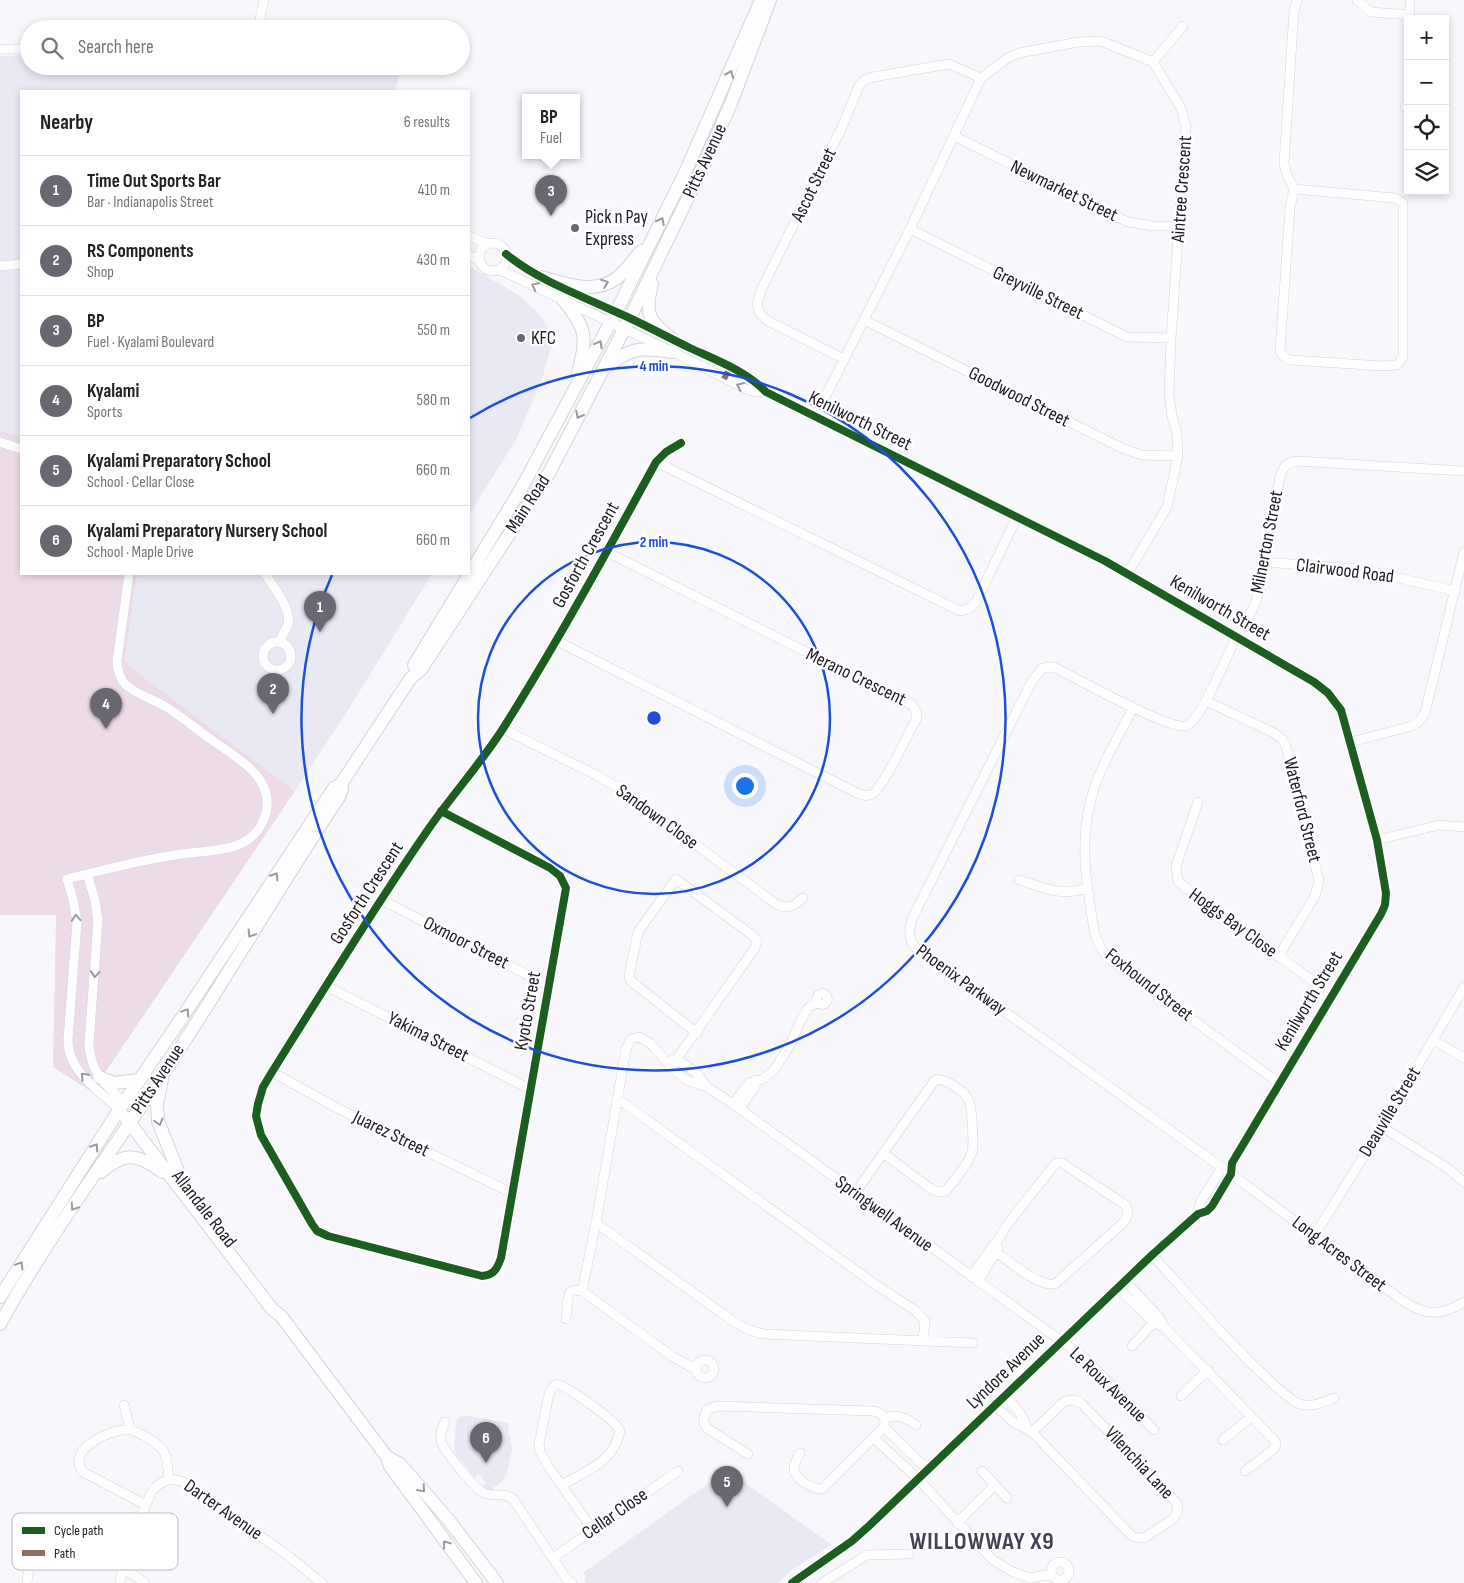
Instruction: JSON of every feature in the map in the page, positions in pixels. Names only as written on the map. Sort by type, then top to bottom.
[{"type":"main road","name":"Pitts Avenue","points":[[613,317],[684,175],[761,0]]},
{"type":"main road","name":"Pitts Avenue","points":[[627,324],[722,124],[770,0]]},
{"type":"main road","points":[[541,277],[571,285],[603,286],[618,277],[652,238]]},
{"type":"main road","points":[[601,372],[623,354],[631,350],[672,346],[655,325],[648,311],[648,297],[659,258]]},
{"type":"main road","points":[[563,300],[576,314],[580,322],[584,341],[580,363],[570,396]]},
{"type":"main road","name":"Main Road","points":[[470,573],[521,489],[613,317]]},
{"type":"main road","name":"Main Road","points":[[311,831],[339,797],[342,784],[410,679],[422,668],[533,498],[627,324]]},
{"type":"main road","name":"Main Road","points":[[410,679],[410,672],[469,575]]},
{"type":"main road","name":"Pitts Avenue","points":[[0,1324],[91,1179],[163,1074],[311,831]]},
{"type":"main road","name":"Pitts Avenue","points":[[0,1298],[121,1106],[311,831]]},
{"type":"main road","points":[[163,1074],[157,1104],[158,1121],[178,1181]]},
{"type":"main road","points":[[99,1077],[114,1083],[139,1080]]},
{"type":"main road","name":"Allandale Road","points":[[121,1106],[132,1118],[272,1309],[281,1316],[387,1456],[390,1466],[476,1583]]},
{"type":"main road","points":[[91,1179],[113,1162],[126,1157],[134,1157],[150,1163],[178,1181]]},
{"type":"main road","name":"Allandale Road","points":[[387,1456],[400,1464],[442,1511],[498,1583]]},
{"type":"street","points":[[260,20],[264,0]]},
{"type":"street","points":[[1294,189],[1395,198],[1403,203],[1404,346],[1403,357],[1397,365],[1383,366],[1295,361],[1287,359],[1281,353],[1280,342],[1290,208],[1294,189],[1286,175],[1284,163],[1294,11],[1297,0]]},
{"type":"street","points":[[1356,0],[1372,12],[1404,16]]},
{"type":"street","points":[[1410,0],[1410,15]]},
{"type":"street","points":[[815,417],[910,229],[981,78],[1009,57],[1019,53],[1091,40],[1109,44],[1153,62],[1183,26]]},
{"type":"street","points":[[0,49],[20,49]]},
{"type":"street","name":"Aintree Crescent","points":[[1128,574],[1167,507],[1178,456],[1177,434],[1170,403],[1171,338],[1186,126],[1181,108],[1153,62]]},
{"type":"street","name":"Ascot Street","points":[[844,359],[768,321],[760,314],[758,303],[765,282],[842,127],[856,92],[863,81],[873,77],[946,64],[959,67],[981,78]]},
{"type":"street","name":"Newmarket Street","points":[[954,136],[1128,222],[1154,226],[1179,226]]},
{"type":"street","name":"Greyville Street","points":[[910,229],[1127,337],[1171,338]]},
{"type":"street","points":[[470,236],[488,244],[499,245],[506,254],[541,277],[613,317]]},
{"type":"street","points":[[488,244],[481,250],[479,260],[482,267],[486,270],[500,270],[563,300],[613,317]]},
{"type":"street","points":[[500,270],[506,262],[506,254]]},
{"type":"street","points":[[470,256],[479,260]]},
{"type":"street","points":[[0,266],[20,264]]},
{"type":"street","name":"Kenilworth Street","points":[[613,317],[672,346],[689,360],[746,389],[766,392]]},
{"type":"street","name":"Goodwood Street","points":[[864,320],[1132,452],[1142,455],[1178,456]]},
{"type":"street","name":"Kenilworth Street","points":[[672,346],[695,350],[746,376],[766,392],[1128,574],[1314,682],[1328,693],[1341,710],[1377,840],[1386,893],[1385,905],[1232,1163],[1231,1174]]},
{"type":"street","points":[[689,360],[695,350]]},
{"type":"street","points":[[0,442],[20,449]]},
{"type":"street","name":"Gosforth Crescent","points":[[482,1276],[328,1236],[317,1231],[269,1150],[258,1125],[258,1104],[263,1087],[326,986],[441,811],[468,778],[502,729],[557,641],[656,462],[666,452],[681,443]]},
{"type":"street","name":"Milnerton Street","points":[[1031,683],[1042,668],[1052,667],[1133,708],[1170,723],[1184,726],[1189,725],[1206,701],[1236,637],[1254,605],[1280,478],[1284,467],[1289,462],[1304,461],[1464,471]]},
{"type":"street","points":[[656,462],[960,611],[969,609],[976,602],[1017,517]]},
{"type":"street","name":"Merano Crescent","points":[[557,641],[857,793],[866,796],[874,794],[883,780],[916,720],[917,713],[912,705],[607,552]]},
{"type":"street","points":[[1351,742],[1412,726],[1422,718],[1428,702],[1464,552]]},
{"type":"street","name":"Clairwood Road","points":[[1264,562],[1360,569],[1455,591]]},
{"type":"street","points":[[121,1106],[81,1073],[73,1063],[69,1051],[68,1038],[77,922],[67,879],[157,857],[235,846],[251,838],[258,830],[267,808],[267,799],[262,782],[248,767],[174,712],[135,690],[122,680],[117,661],[129,575]]},
{"type":"street","points":[[266,575],[282,600],[289,618],[279,642],[276,642]]},
{"type":"street","name":"Phoenix Parkway","points":[[1031,683],[912,920],[909,931],[911,942],[916,948],[1222,1168]]},
{"type":"street","name":"Waterford Street","points":[[1206,701],[1274,732],[1282,739],[1286,746],[1319,881],[1315,896],[1278,957]]},
{"type":"street","name":"Foxhound Street","points":[[1133,708],[1096,784],[1085,838],[1084,858],[1087,888],[1095,935],[1102,950],[1111,960],[1279,1083]]},
{"type":"street","name":"Sandown Close","points":[[502,729],[611,783],[776,904],[786,908],[803,898]]},
{"type":"street","name":"Hoggs Bay Close","points":[[1198,802],[1176,866],[1178,881],[1278,957],[1332,995]]},
{"type":"street","name":"Kyoto Street","points":[[441,811],[550,868],[563,880],[566,888],[501,1258],[498,1268],[488,1275],[482,1276]]},
{"type":"street","points":[[1377,840],[1439,825],[1464,828]]},
{"type":"street","points":[[87,874],[95,900],[98,922],[89,1042],[92,1065],[121,1106]]},
{"type":"street","points":[[674,1063],[697,1032],[755,948],[757,941],[752,935],[676,879],[638,932],[629,976],[632,982],[697,1032]]},
{"type":"street","points":[[1019,880],[1068,893],[1087,888]]},
{"type":"street","name":"Oxmoor Street","points":[[382,900],[549,986]]},
{"type":"street","name":"Yakima Street","points":[[326,986],[530,1089]]},
{"type":"street","name":"Deauville Street","points":[[1314,1236],[1382,1127],[1464,987]]},
{"type":"street","points":[[736,1106],[749,1083],[766,1076],[779,1064],[805,1013],[809,1007],[818,1003]]},
{"type":"street","name":"Springwell Avenue","points":[[618,1099],[626,1049],[631,1039],[639,1037],[674,1063],[686,1080],[707,1087],[736,1106],[1062,1341]]},
{"type":"street","points":[[1434,1040],[1464,1058]]},
{"type":"street","name":"Juarez Street","points":[[272,1072],[339,1109],[512,1193]]},
{"type":"street","points":[[855,1193],[883,1153],[935,1080],[945,1080],[967,1097],[970,1105],[973,1148],[966,1162],[946,1190],[938,1192],[931,1189],[883,1153]]},
{"type":"street","points":[[582,1291],[618,1099],[879,1287],[916,1311],[925,1321],[924,1341]]},
{"type":"street","points":[[1382,1127],[1446,1167],[1464,1182]]},
{"type":"street","points":[[975,1279],[1007,1225],[1058,1163],[1062,1163],[1124,1204],[1128,1212],[1126,1220],[1121,1226],[1055,1284],[1047,1285],[1037,1281],[995,1247]]},
{"type":"street","points":[[1222,1168],[1232,1163]]},
{"type":"street","name":"Long Acres Street","points":[[1222,1168],[1413,1308],[1434,1313],[1448,1311],[1464,1302]]},
{"type":"street","name":"Lyndore Avenue","points":[[1198,1214],[1201,1201],[1222,1168]]},
{"type":"street","name":"Lyndore Avenue","points":[[792,1583],[852,1541],[1152,1255],[1198,1214],[1210,1208],[1231,1174]]},
{"type":"street","points":[[596,1223],[747,1330],[764,1334],[973,1343]]},
{"type":"street","points":[[1152,1255],[1245,1358],[1294,1402],[1305,1406],[1318,1404],[1334,1398]]},
{"type":"street","points":[[1125,1282],[1156,1320]]},
{"type":"street","points":[[1118,1288],[1164,1326],[1275,1441],[1276,1446],[1245,1471]]},
{"type":"street","points":[[566,1319],[569,1294],[574,1290],[582,1291],[673,1357],[697,1370]]},
{"type":"street","points":[[1132,1346],[1156,1320]]},
{"type":"street","name":"Le Roux Avenue","points":[[1062,1341],[1093,1365],[1154,1430]]},
{"type":"street","points":[[1181,1396],[1208,1370]]},
{"type":"street","points":[[562,1485],[606,1459],[620,1431],[614,1422],[568,1389],[557,1384],[549,1394],[540,1448],[543,1459],[593,1530]]},
{"type":"street","name":"Vilenchia Lane","points":[[1005,1395],[1020,1413],[1030,1430],[1132,1536],[1144,1538],[1174,1519],[1178,1508],[1176,1502],[1081,1403],[1074,1400],[1065,1402],[1030,1430]]},
{"type":"street","points":[[124,1405],[130,1430]]},
{"type":"street","name":"Vilenchia Lane","points":[[994,1405],[1012,1421],[1030,1430]]},
{"type":"street","points":[[748,1454],[704,1425],[703,1419],[707,1410],[717,1406],[874,1411],[879,1412],[884,1418],[884,1427],[822,1489],[813,1487],[796,1475],[794,1466],[800,1452]]},
{"type":"street","points":[[884,1418],[892,1415],[903,1417],[916,1425]]},
{"type":"street","points":[[1223,1440],[1251,1417]]},
{"type":"street","points":[[445,1422],[441,1433],[442,1445],[462,1471],[481,1492],[494,1496],[506,1494],[513,1499],[568,1581]]},
{"type":"street","points":[[884,1427],[928,1470]]},
{"type":"street","points":[[146,1505],[83,1472],[79,1465],[81,1454],[92,1440],[117,1431],[130,1430],[159,1446],[165,1455],[169,1479]]},
{"type":"street","points":[[874,1438],[918,1479],[993,1560],[1011,1572],[1023,1576],[1034,1578],[1052,1574]]},
{"type":"street","name":"Cellar Close","points":[[553,1558],[678,1471]]},
{"type":"street","points":[[982,1471],[1007,1498]]},
{"type":"street","name":"Darter Avenue","points":[[143,1513],[154,1488],[169,1479],[177,1479],[189,1485],[291,1558],[322,1583]]},
{"type":"street","points":[[957,1522],[995,1485]]},
{"type":"street","points":[[822,1583],[869,1554],[909,1554]]},
{"type":"street","points":[[27,1583],[28,1570]]},
{"type":"street","name":"Darter Avenue","points":[[120,1583],[122,1570]]},
{"type":"street","points":[[126,1570],[145,1583]]},
{"type":"shaded area","points":[[20,55],[20,75],[400,75],[394,90],[20,90],[20,437],[0,430],[0,56]]},
{"type":"shaded area","points":[[470,267],[520,296],[538,313],[547,326],[552,343],[543,376],[517,438],[470,513]]},
{"type":"shaded area","points":[[0,430],[20,437],[20,575],[137,575],[125,659],[129,666],[295,791],[92,1092],[53,1067],[56,915],[0,915]]},
{"type":"shaded area","points":[[137,575],[431,575],[345,715],[295,791],[129,666],[125,659]]},
{"type":"shaded area","points":[[462,1415],[509,1423],[508,1434],[511,1436],[510,1444],[513,1445],[507,1474],[502,1482],[493,1488],[492,1493],[482,1487],[486,1483],[479,1474],[474,1477],[455,1453],[456,1420]]},
{"type":"shaded area","points":[[727,1470],[832,1545],[793,1569],[778,1583],[586,1583],[584,1579],[586,1576],[583,1573]]},
{"type":"marked path","points":[[724,379],[730,367]]},
{"type":"cycle path","points":[[506,254],[544,279],[730,367],[749,378],[766,392],[1105,561],[1314,682],[1328,693],[1341,710],[1377,840],[1386,893],[1385,905],[1381,914],[1232,1163],[1231,1174],[1212,1206],[1207,1211],[1198,1214],[1152,1255],[870,1525],[852,1541],[792,1583]]},
{"type":"cycle path","points":[[441,811],[550,868],[560,876],[566,888],[501,1258],[494,1271],[482,1276],[328,1236],[317,1231],[261,1135],[256,1116],[258,1104],[263,1087],[272,1072],[386,892],[435,820],[445,807],[485,755],[524,695],[601,563],[656,462],[666,452],[681,443]]},
{"type":"place","name":"BP","points":[[551,216]]},
{"type":"place","name":"Pick n Pay Express","points":[[575,228]]},
{"type":"place","name":"KFC","points":[[521,338]]},
{"type":"place","name":"Time Out Sports Bar","points":[[320,632]]},
{"type":"place","name":"RS Components","points":[[273,714]]},
{"type":"place","name":"Kyalami","points":[[106,729]]},
{"type":"place","name":"Kyalami Preparatory Nursery School","points":[[486,1463]]},
{"type":"place","name":"Kyalami Preparatory School","points":[[727,1507]]},
{"type":"district","name":"WILLOWWAY X9","points":[[982,1541]]}]
